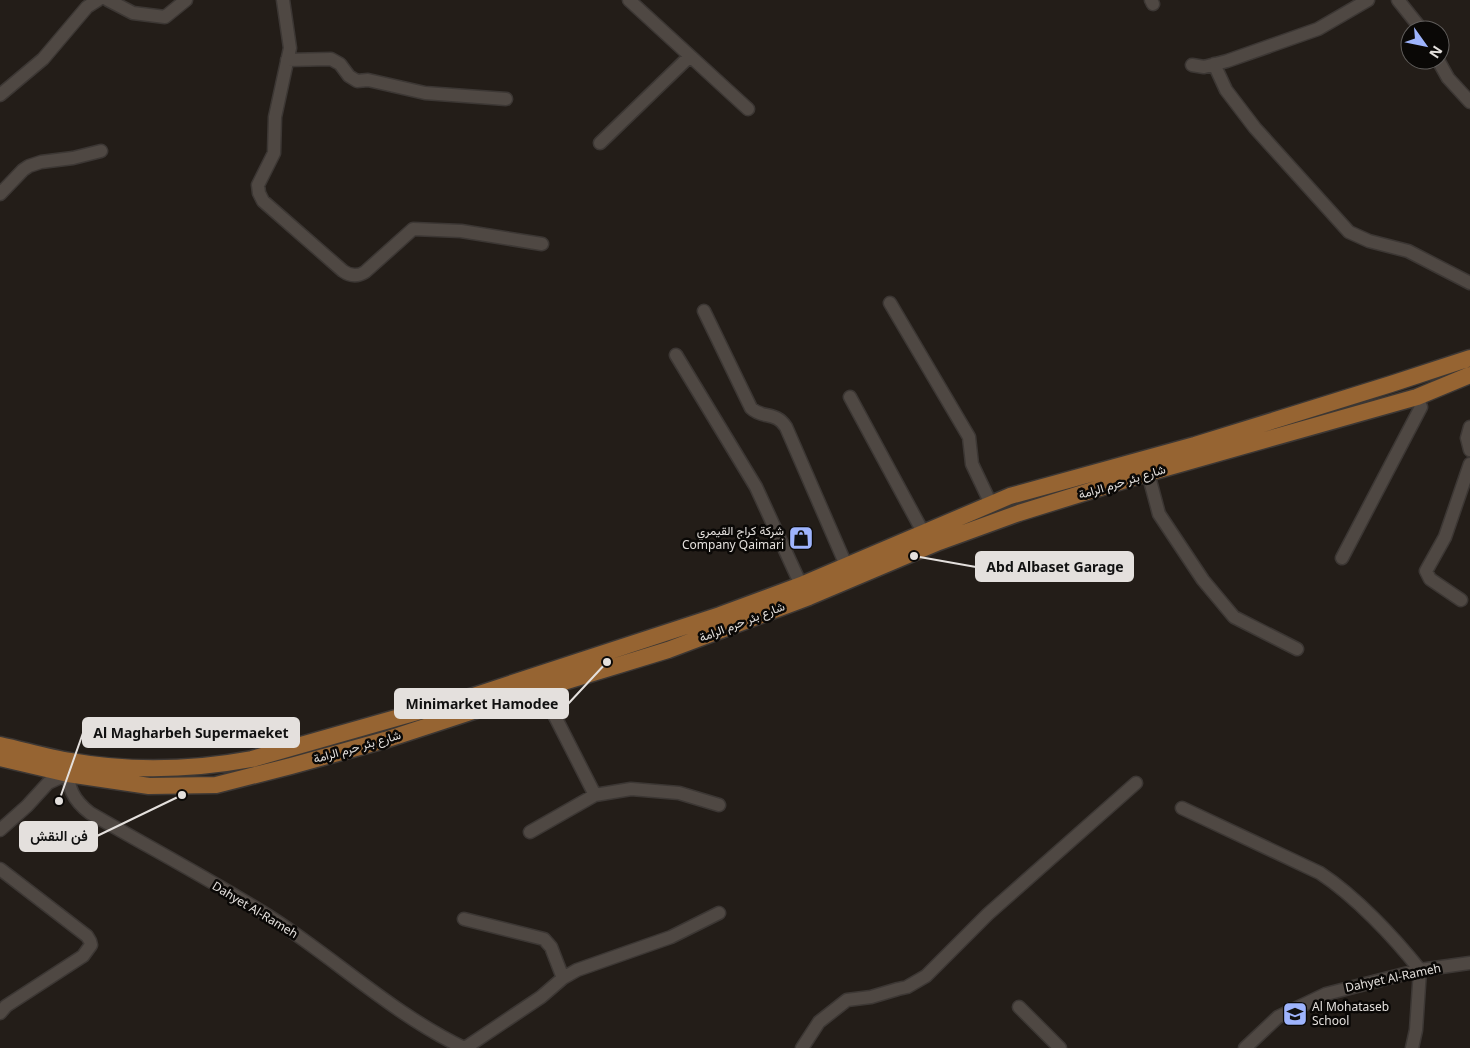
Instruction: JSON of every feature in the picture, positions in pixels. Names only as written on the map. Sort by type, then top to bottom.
[{"type":"main road","name":"شارع بئر حرم الرامة","points":[[0,745],[68,768],[179,769],[216,766],[252,759],[470,697],[720,616],[800,585],[1010,496],[1195,445],[1470,358]]},
{"type":"main road","name":"شارع بئر حرم الرامة","points":[[0,758],[68,768],[149,786],[216,784],[291,766],[385,740],[668,650],[809,597],[939,542],[1019,512],[1148,473],[1417,397],[1470,375]]},
{"type":"street","points":[[0,96],[43,58],[87,7],[98,0]]},
{"type":"street","points":[[108,0],[133,13],[165,17],[186,0]]},
{"type":"street","points":[[282,0],[290,48],[275,117],[274,153],[259,182],[258,193],[264,201],[345,273],[354,276],[365,272],[413,229],[461,231],[542,244]]},
{"type":"street","points":[[629,0],[748,109]]},
{"type":"street","points":[[1192,65],[1200,67],[1214,64],[1318,29],[1368,0]]},
{"type":"street","points":[[1398,0],[1414,20]]},
{"type":"street","points":[[600,142],[690,56]]},
{"type":"street","points":[[287,60],[331,59],[340,64],[349,76],[358,81],[368,80],[425,94],[506,99]]},
{"type":"street","points":[[1214,64],[1226,90],[1255,128],[1349,232],[1369,241],[1408,251],[1470,282]]},
{"type":"street","points":[[1444,70],[1448,78],[1470,102]]},
{"type":"street","points":[[0,194],[29,166],[101,151]]},
{"type":"street","points":[[890,303],[970,437],[972,464],[990,504]]},
{"type":"street","points":[[704,311],[751,408],[758,414],[772,415],[779,418],[786,427],[846,565]]},
{"type":"street","points":[[676,355],[756,488],[800,585]]},
{"type":"street","points":[[850,397],[923,532]]},
{"type":"street","points":[[1342,558],[1421,407],[1417,397]]},
{"type":"street","points":[[1470,427],[1466,436],[1470,450]]},
{"type":"street","points":[[1461,600],[1430,579],[1426,571],[1445,537],[1470,464]]},
{"type":"street","points":[[1148,473],[1159,514],[1209,587],[1234,617],[1298,650]]},
{"type":"street","points":[[541,689],[595,795]]},
{"type":"street","points":[[0,830],[27,806],[48,783],[68,768]]},
{"type":"street","name":"Dahyet Al-Rameh","points":[[68,768],[68,785],[81,806],[90,813],[274,920],[332,959],[413,1020],[465,1048]]},
{"type":"street","points":[[802,1048],[819,1022],[848,1000],[870,997],[898,989],[926,976],[988,914],[1136,783]]},
{"type":"street","points":[[530,832],[595,795],[631,789],[679,793],[719,805]]},
{"type":"street","points":[[1182,808],[1320,874],[1341,887],[1406,952],[1420,970],[1416,1030],[1412,1048]]},
{"type":"street","points":[[0,869],[88,936],[91,942],[90,947],[83,956],[6,1006],[0,1013]]},
{"type":"street","points":[[465,1048],[541,997],[563,978],[577,970],[672,937],[719,913]]},
{"type":"street","points":[[464,919],[544,939],[552,947],[563,978]]},
{"type":"street","name":"Dahyet Al-Rameh","points":[[1244,1048],[1278,1017],[1326,994],[1420,970],[1470,963]]},
{"type":"street","points":[[1019,1007],[1060,1048]]},
{"type":"place","name":"شركة كراج القيمري Company Qaimari","points":[[801,538]]},
{"type":"place","name":"Abd Albaset Garage","points":[[914,556]]},
{"type":"place","name":"Minimarket Hamodee","points":[[607,662]]},
{"type":"place","name":"فن النقش","points":[[182,795]]},
{"type":"place","name":"Al Magharbeh Supermaeket","points":[[59,801]]},
{"type":"place","name":"Al Mohataseb School","points":[[1295,1014]]}]
